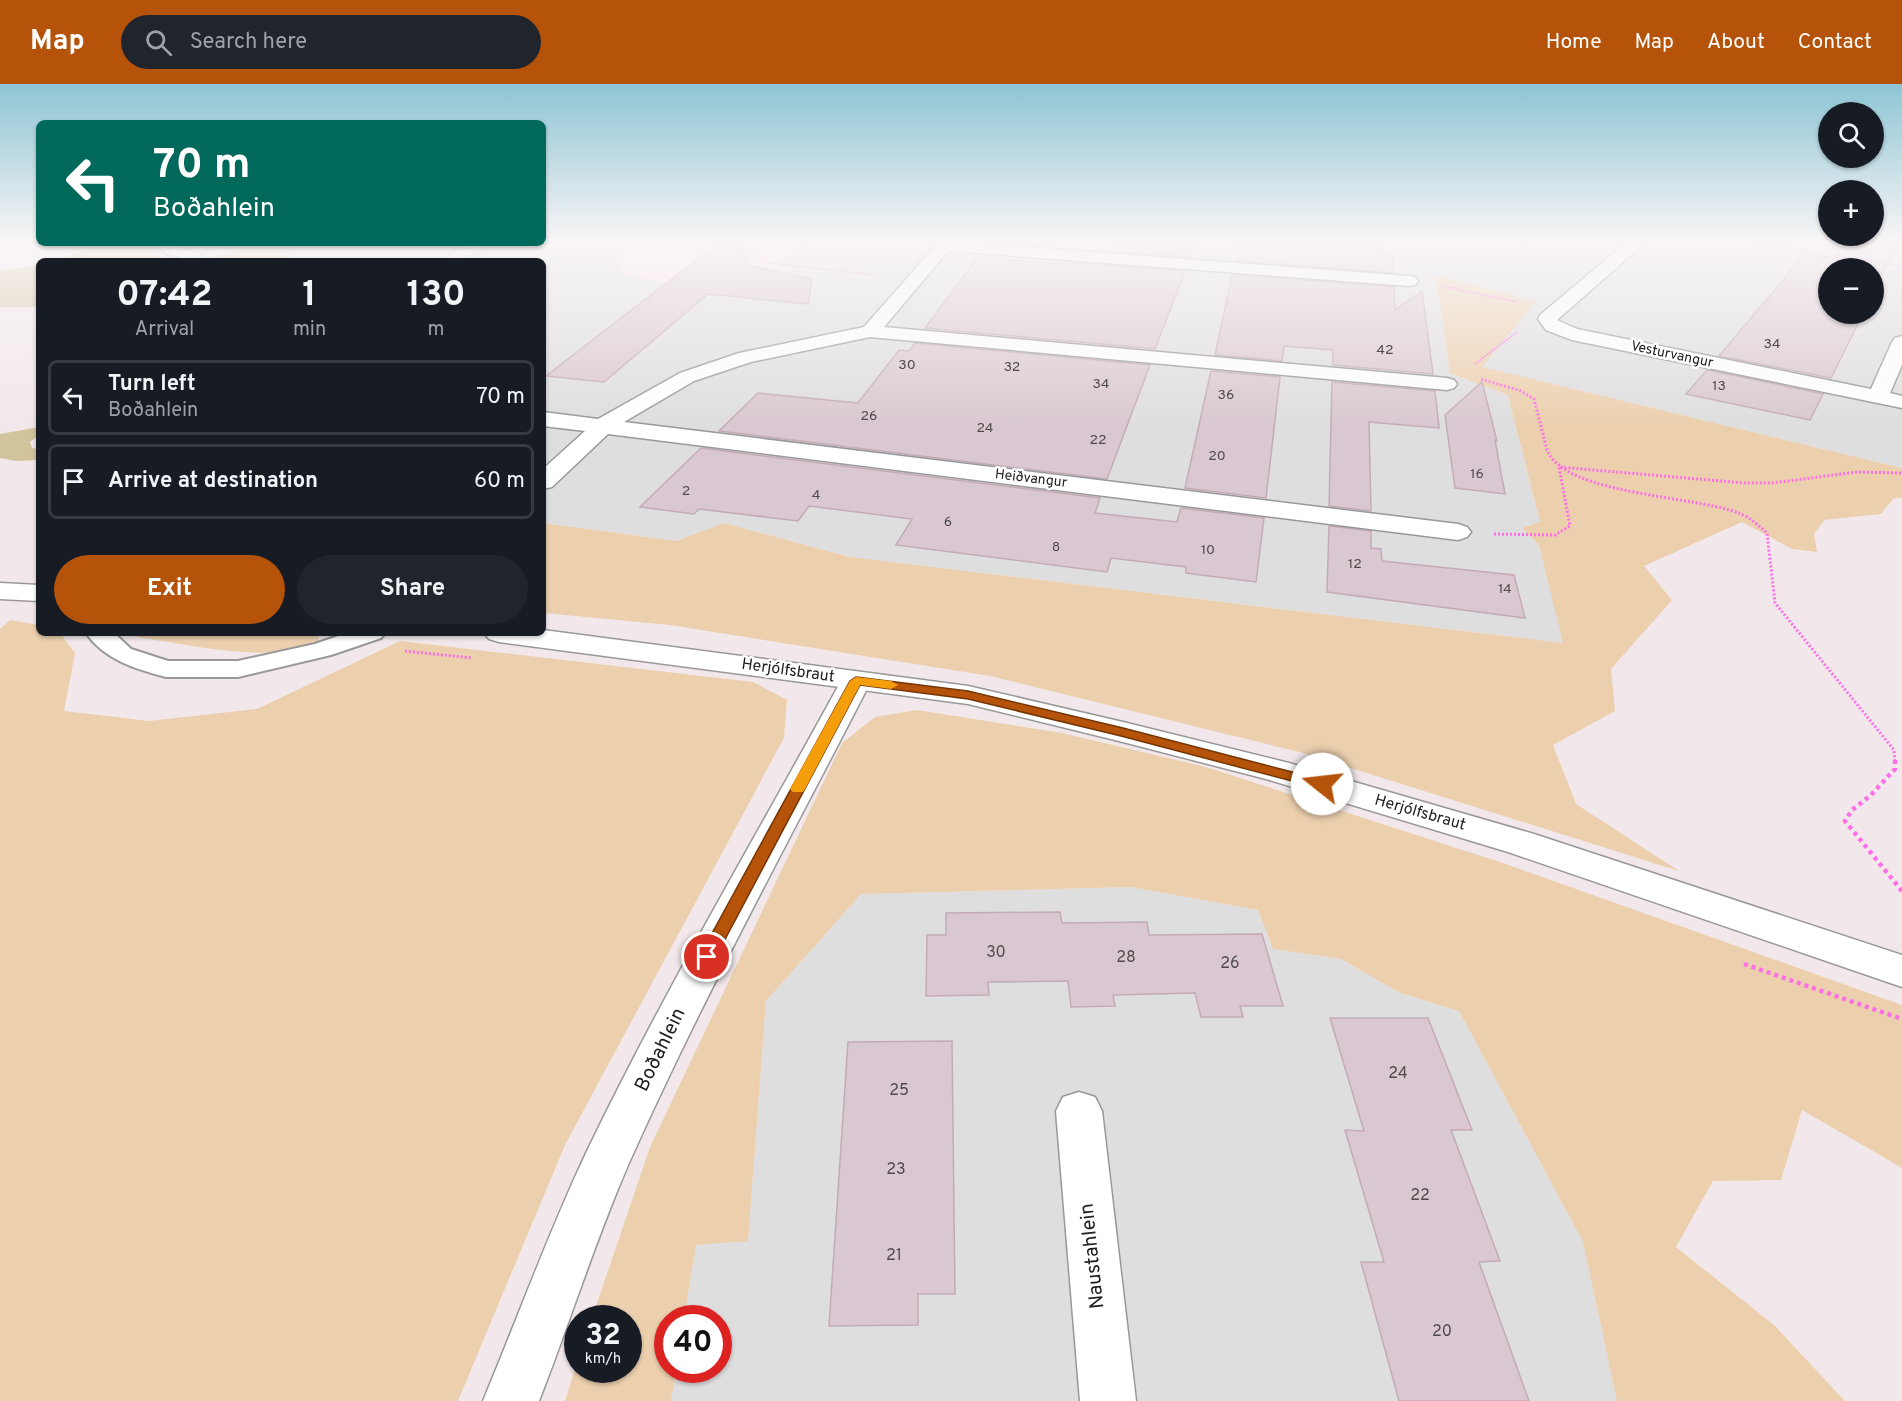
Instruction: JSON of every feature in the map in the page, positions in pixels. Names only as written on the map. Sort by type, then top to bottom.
[{"type":"street","points":[[870,331],[895,302]]},
{"type":"street","points":[[1551,315],[1566,302]]},
{"type":"street","name":"Vesturvangur","points":[[1551,315],[1553,326],[1572,334],[1902,402]]},
{"type":"street","points":[[546,479],[604,425],[687,376],[746,357],[870,331],[1454,380]]},
{"type":"street","points":[[1878,397],[1902,342]]},
{"type":"street","name":"Heiðvangur","points":[[546,419],[1458,532]]},
{"type":"street","points":[[0,591],[36,593]]},
{"type":"street","name":"Herjólfsbraut","points":[[521,636],[968,695],[1277,771],[1521,843],[1902,971]]},
{"type":"street","name":"Boðahlein","points":[[512,1401],[539,1336],[572,1242],[604,1165],[718,937],[856,681]]},
{"type":"street","name":"Naustahlein","points":[[1079,1111],[1108,1401]]},
{"type":"lane","points":[[102,636],[122,654],[166,669],[238,669],[338,645],[364,636]]},
{"type":"path","points":[[1508,302],[1551,315]]},
{"type":"path","points":[[1454,380],[1518,332],[1551,315]]},
{"type":"path","points":[[1454,380],[1488,380],[1521,390],[1534,399],[1550,458],[1574,477],[1598,484],[1714,506],[1741,514],[1767,533],[1775,603],[1894,750],[1896,769],[1871,795],[1852,810],[1845,821],[1902,891]]},
{"type":"path","points":[[1559,467],[1744,483],[1773,483],[1857,472],[1902,473]]},
{"type":"path","points":[[1458,532],[1555,535],[1570,526],[1559,467]]},
{"type":"path","points":[[338,645],[478,659]]},
{"type":"path","points":[[1738,961],[1902,1019]]},
{"type":"shaded area","points":[[0,302],[36,302],[36,307],[0,307]]},
{"type":"shaded area","points":[[546,302],[1818,302],[1818,324],[1884,324],[1884,302],[1902,302],[1902,468],[1481,367],[1450,373],[1508,395],[1540,522],[1522,528],[1539,545],[1564,643],[850,557],[724,523],[676,541],[546,523]]},
{"type":"shaded area","points":[[1440,302],[1535,302],[1482,367],[1902,468],[1902,498],[1894,498],[1881,514],[1825,520],[1814,534],[1817,552],[1792,549],[1742,522],[1644,566],[1672,600],[1611,669],[1615,711],[1553,745],[1576,804],[1679,871],[1303,753],[990,676],[670,625],[546,613],[546,523],[676,541],[724,523],[850,557],[1563,643],[1539,545],[1522,528],[1540,522],[1508,395],[1450,373]]},
{"type":"shaded area","points":[[36,428],[36,437],[30,442],[32,448],[36,449],[36,460],[16,461],[0,458],[0,434]]},
{"type":"shaded area","points":[[10,620],[36,624],[36,636],[62,636],[75,653],[64,711],[149,721],[257,709],[400,641],[753,682],[787,700],[784,738],[565,1145],[458,1401],[0,1401],[0,629]]},
{"type":"shaded area","points":[[136,636],[318,636],[319,641],[302,648],[256,653],[205,648]]},
{"type":"shaded area","points":[[917,710],[1062,733],[1206,767],[1503,863],[1902,1005],[1902,1168],[1802,1110],[1781,1180],[1713,1181],[1676,1247],[1774,1325],[1845,1401],[1617,1401],[1583,1242],[1459,1011],[1400,993],[1341,959],[1273,949],[1258,910],[1131,887],[861,894],[766,1001],[748,1241],[696,1245],[686,1305],[654,1305],[654,1383],[674,1383],[671,1401],[565,1401],[571,1383],[642,1383],[642,1305],[596,1305],[650,1147],[842,743],[875,717]]},
{"type":"shaded area","points":[[1131,887],[1258,910],[1273,949],[1341,959],[1400,993],[1459,1011],[1583,1242],[1617,1401],[671,1401],[674,1383],[732,1383],[732,1305],[686,1305],[696,1245],[748,1240],[766,1001],[861,894]]},
{"type":"building","points":[[641,302],[698,302],[604,382],[546,376]]},
{"type":"building","points":[[944,302],[1173,302],[1155,349],[925,328]]},
{"type":"building","points":[[1226,302],[1395,302],[1395,310],[1406,302],[1424,302],[1433,374],[1333,365],[1333,350],[1284,346],[1282,361],[1215,355]]},
{"type":"building","points":[[1764,302],[1818,302],[1818,324],[1858,324],[1831,378],[1719,356]]},
{"type":"building","points":[[915,343],[1150,365],[1107,479],[719,431],[758,393],[858,403],[899,350],[909,351]]},
{"type":"building","points":[[1707,370],[1823,394],[1810,420],[1686,394]]},
{"type":"building","points":[[1211,371],[1280,377],[1266,498],[1185,488]]},
{"type":"building","points":[[1332,382],[1435,391],[1439,428],[1369,422],[1371,511],[1329,506]]},
{"type":"building","points":[[1482,382],[1497,441],[1495,440],[1505,494],[1455,488],[1445,415]]},
{"type":"building","points":[[701,448],[1100,498],[1095,513],[1177,522],[1181,508],[1264,518],[1256,582],[1186,573],[1186,567],[1111,558],[1107,572],[896,545],[912,519],[809,506],[798,521],[699,509],[694,514],[640,507]]},
{"type":"building","points":[[1329,526],[1371,531],[1371,548],[1381,549],[1382,561],[1514,575],[1525,618],[1327,592]]},
{"type":"building","points":[[1060,912],[1062,923],[1147,922],[1149,935],[1262,934],[1283,1006],[1240,1006],[1243,1017],[1201,1017],[1195,993],[1113,995],[1115,1006],[1071,1007],[1068,981],[988,982],[989,995],[926,996],[927,935],[946,935],[946,913]]},
{"type":"building","points":[[1330,1018],[1428,1018],[1472,1130],[1451,1130],[1500,1261],[1479,1262],[1529,1401],[1399,1401],[1361,1262],[1384,1262],[1345,1130],[1364,1131]]},
{"type":"building","points":[[952,1041],[955,1294],[918,1294],[918,1325],[829,1326],[848,1042]]},
{"type":"slow traffic","points":[[798,789],[856,681],[891,685]]},
{"type":"route","points":[[707,957],[856,681],[968,695],[1123,732],[1322,784]]}]
